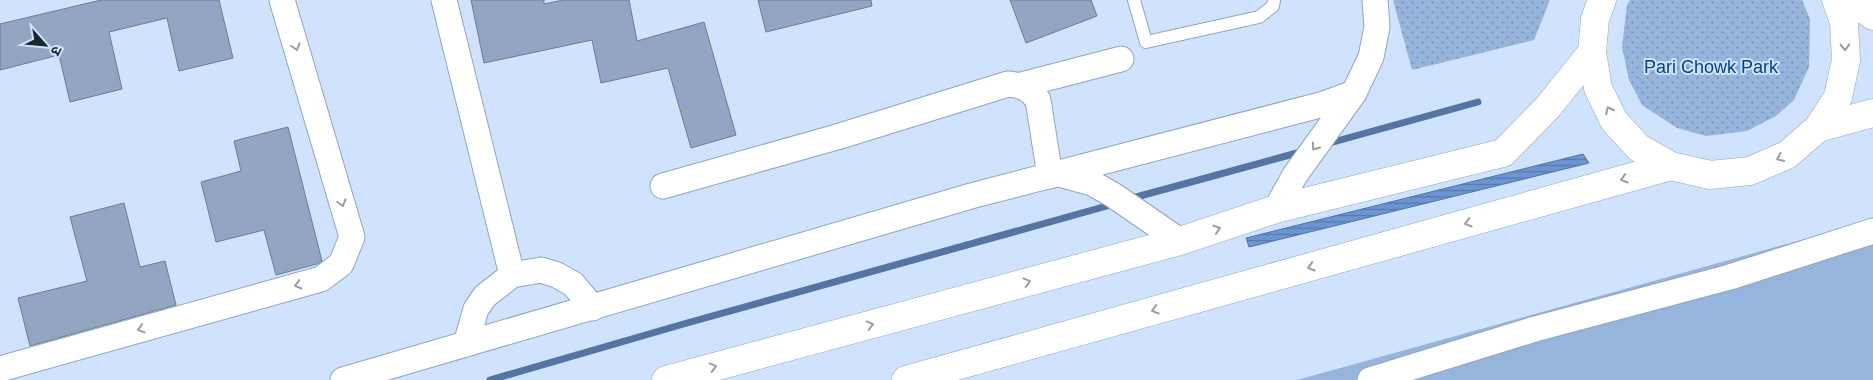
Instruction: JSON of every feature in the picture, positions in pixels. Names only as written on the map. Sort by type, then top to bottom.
[{"type":"main road","points":[[1602,0],[1595,18],[1592,52],[1598,88],[1614,121],[1639,148],[1671,166],[1710,175],[1750,171],[1787,155],[1818,128],[1838,97],[1846,60],[1844,22],[1836,0]]},
{"type":"main road","points":[[1850,0],[1873,16]]},
{"type":"main road","points":[[666,380],[1180,241],[1276,210],[1503,153],[1548,107],[1592,52]]},
{"type":"main road","points":[[1818,128],[1873,113]]},
{"type":"main road","points":[[906,380],[1671,166]]},
{"type":"street","points":[[3,372],[321,279],[341,264],[352,237],[282,0]]},
{"type":"street","points":[[444,0],[512,275]]},
{"type":"street","points":[[1276,210],[1295,175],[1354,92],[1371,57],[1377,28],[1374,0]]},
{"type":"street","points":[[663,186],[837,137],[1008,84],[1021,85],[1121,59]]},
{"type":"street","points":[[1021,85],[1032,92],[1038,100],[1054,175]]},
{"type":"street","points":[[343,380],[971,196],[1324,104],[1354,92]]},
{"type":"street","points":[[1054,175],[1092,183],[1180,241]]},
{"type":"street","points":[[1370,380],[1535,330],[1730,277],[1873,231]]},
{"type":"street","points":[[466,344],[476,309],[485,296],[512,275],[541,270],[557,276],[573,284],[594,308]]},
{"type":"lane","points":[[1134,0],[1146,42],[1259,17],[1273,6],[1274,0]]},
{"type":"green space","points":[[1393,0],[1550,0],[1534,40],[1412,70]]},
{"type":"green space","name":"Pari Chowk Park","points":[[1630,0],[1802,0],[1810,19],[1809,67],[1794,100],[1776,116],[1747,131],[1706,136],[1677,128],[1642,105],[1629,80],[1622,47],[1627,5]]},
{"type":"green space","points":[[1873,220],[1873,380],[1297,380]]},
{"type":"shaded area","points":[[1583,154],[1589,163],[1249,247],[1246,238]]},
{"type":"building","points":[[101,0],[219,0],[233,58],[179,71],[167,18],[109,32],[122,89],[70,102],[59,55],[0,70],[0,24]]},
{"type":"building","points":[[471,0],[544,0],[544,4],[563,0],[629,0],[637,41],[704,22],[736,135],[691,148],[668,68],[601,83],[592,40],[484,63]]},
{"type":"building","points":[[758,0],[871,0],[872,6],[766,32]]},
{"type":"building","points":[[1010,0],[1091,0],[1097,16],[1026,43]]},
{"type":"building","points":[[288,127],[322,261],[276,275],[264,230],[216,242],[201,182],[241,171],[234,141]]},
{"type":"building","points":[[124,203],[140,267],[165,261],[176,305],[30,346],[18,298],[87,281],[70,217]]},
{"type":"waterway","points":[[1326,144],[1478,102]]},
{"type":"waterway","points":[[1129,199],[1304,151]]},
{"type":"waterway","points":[[490,380],[1114,204]]}]
